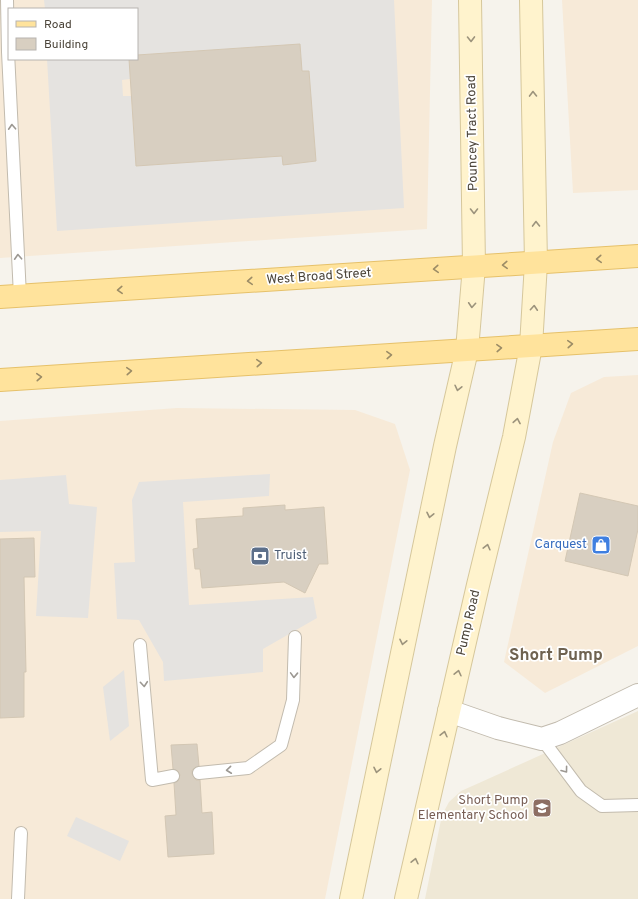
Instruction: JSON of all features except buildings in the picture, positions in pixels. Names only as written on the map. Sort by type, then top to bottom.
[{"type":"main road","name":"Pouncey Tract Road","points":[[467,350],[474,266],[470,0]]},
{"type":"main road","points":[[531,0],[536,263]]},
{"type":"main road","name":"West Broad Street","points":[[10,296],[638,256]]},
{"type":"main road","name":"Pump Road","points":[[406,899],[514,437],[531,346],[536,263]]},
{"type":"main road","points":[[0,380],[638,339]]},
{"type":"main road","points":[[351,899],[443,454],[467,350]]},
{"type":"street","points":[[449,711],[498,728],[542,739],[560,733],[638,695]]},
{"type":"lane","points":[[7,0],[8,52]]},
{"type":"lane","points":[[8,60],[10,296]]},
{"type":"lane","points":[[199,773],[248,768],[281,745],[293,700],[295,636]]},
{"type":"lane","points":[[140,645],[152,780],[173,776]]},
{"type":"lane","points":[[542,739],[581,791],[602,806],[638,805]]},
{"type":"lane","points":[[18,899],[22,833]]},
{"type":"shaded area","points":[[0,0],[432,0],[427,229],[0,258]]},
{"type":"shaded area","points":[[44,0],[394,0],[404,208],[57,231],[47,60],[129,60],[130,79],[122,80],[123,96],[131,96],[136,166],[282,156],[283,165],[316,161],[309,71],[302,71],[300,44],[138,55],[138,8],[45,8]]},
{"type":"shaded area","points":[[562,0],[638,0],[638,190],[573,193]]},
{"type":"shaded area","points":[[638,375],[638,646],[545,693],[504,662],[553,442],[571,393],[604,377]]},
{"type":"shaded area","points":[[177,408],[355,410],[395,424],[410,470],[325,899],[0,899],[0,421]]},
{"type":"shaded area","points":[[270,474],[269,496],[183,502],[189,605],[313,597],[317,618],[263,649],[263,672],[164,681],[163,662],[139,620],[117,619],[114,563],[135,562],[132,500],[139,482]]},
{"type":"shaded area","points":[[66,475],[69,504],[97,507],[88,618],[36,616],[41,531],[0,532],[0,480]]},
{"type":"shaded area","points":[[124,670],[129,726],[110,741],[103,687]]},
{"type":"shaded area","name":"Short Pump Elementary School","points":[[638,711],[638,899],[425,899],[442,815],[449,802],[461,791]]},
{"type":"shaded area","points":[[76,817],[129,841],[120,861],[67,836]]},
{"type":"place","name":"Carquest","points":[[601,545]]},
{"type":"place","name":"Truist","points":[[260,556]]},
{"type":"place","name":"Short Pump Elementary School","points":[[542,808]]},
{"type":"district","name":"Short Pump","points":[[556,656]]}]
